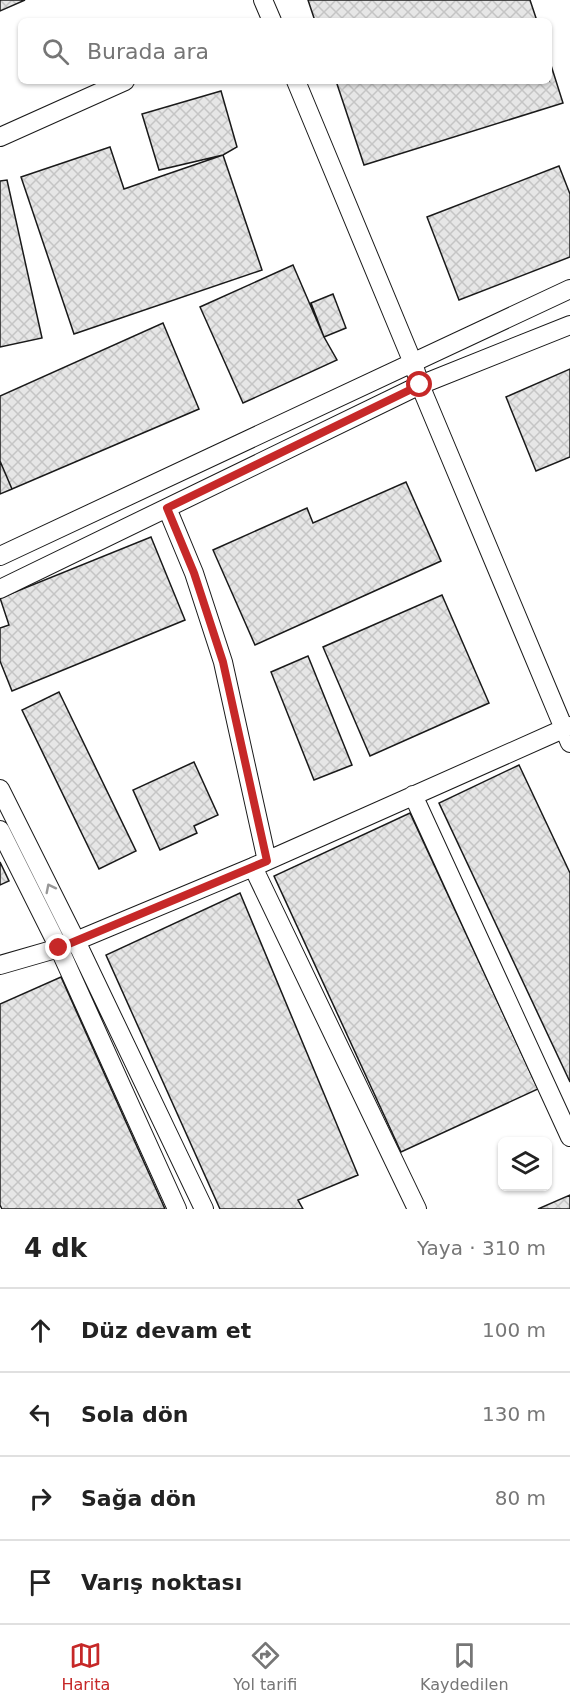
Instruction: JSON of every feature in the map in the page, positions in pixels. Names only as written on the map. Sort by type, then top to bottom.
[{"type":"street","points":[[0,137],[118,84]]},
{"type":"street","points":[[0,965],[68,944],[260,864],[413,795],[568,733],[420,385],[413,363],[297,84]]},
{"type":"street","points":[[0,556],[570,289]]},
{"type":"street","points":[[0,589],[420,385],[570,325]]},
{"type":"street","points":[[167,508],[194,573],[223,662],[260,864],[417,1209]]},
{"type":"street","points":[[0,789],[68,944],[177,1209]]},
{"type":"street","points":[[413,795],[570,1137]]},
{"type":"street","points":[[0,830],[68,944],[204,1209]]},
{"type":"building","points":[[0,0],[25,0],[0,11]]},
{"type":"building","points":[[308,0],[530,0],[536,18],[314,18]]},
{"type":"building","points":[[552,68],[563,103],[364,165],[337,84],[552,84]]},
{"type":"building","points":[[221,91],[237,147],[223,155],[159,170],[142,114]]},
{"type":"building","points":[[110,147],[124,189],[223,155],[262,270],[74,334],[21,177]]},
{"type":"building","points":[[559,166],[570,194],[570,257],[459,300],[427,217]]},
{"type":"building","points":[[7,180],[42,338],[0,347],[0,181]]},
{"type":"building","points":[[293,265],[324,337],[337,360],[243,403],[200,307]]},
{"type":"building","points":[[333,294],[346,328],[324,337],[311,303]]},
{"type":"building","points":[[163,323],[199,409],[12,489],[0,461],[0,396]]},
{"type":"building","points":[[570,369],[570,457],[536,471],[506,397]]},
{"type":"building","points":[[0,461],[12,489],[0,494]]},
{"type":"building","points":[[406,482],[441,561],[255,645],[213,550],[307,508],[313,523]]},
{"type":"building","points":[[151,537],[185,620],[12,691],[0,661],[0,628],[9,625],[0,598]]},
{"type":"building","points":[[442,595],[489,703],[370,756],[323,647]]},
{"type":"building","points":[[308,656],[352,765],[314,780],[271,672]]},
{"type":"building","points":[[59,692],[136,851],[99,869],[22,710]]},
{"type":"building","points":[[194,762],[218,815],[194,826],[197,833],[160,850],[133,790]]},
{"type":"building","points":[[519,765],[570,873],[570,1082],[439,803]]},
{"type":"building","points":[[410,813],[538,1089],[401,1152],[274,876]]},
{"type":"building","points":[[0,862],[9,881],[0,885]]},
{"type":"building","points":[[240,893],[358,1175],[298,1200],[303,1209],[220,1209],[106,955]]},
{"type":"building","points":[[61,977],[165,1209],[2,1209],[0,1205],[0,1004]]},
{"type":"building","points":[[570,1195],[570,1209],[538,1209]]},
{"type":"route","points":[[59,948],[267,861],[223,662],[194,573],[167,508],[420,385]]}]
